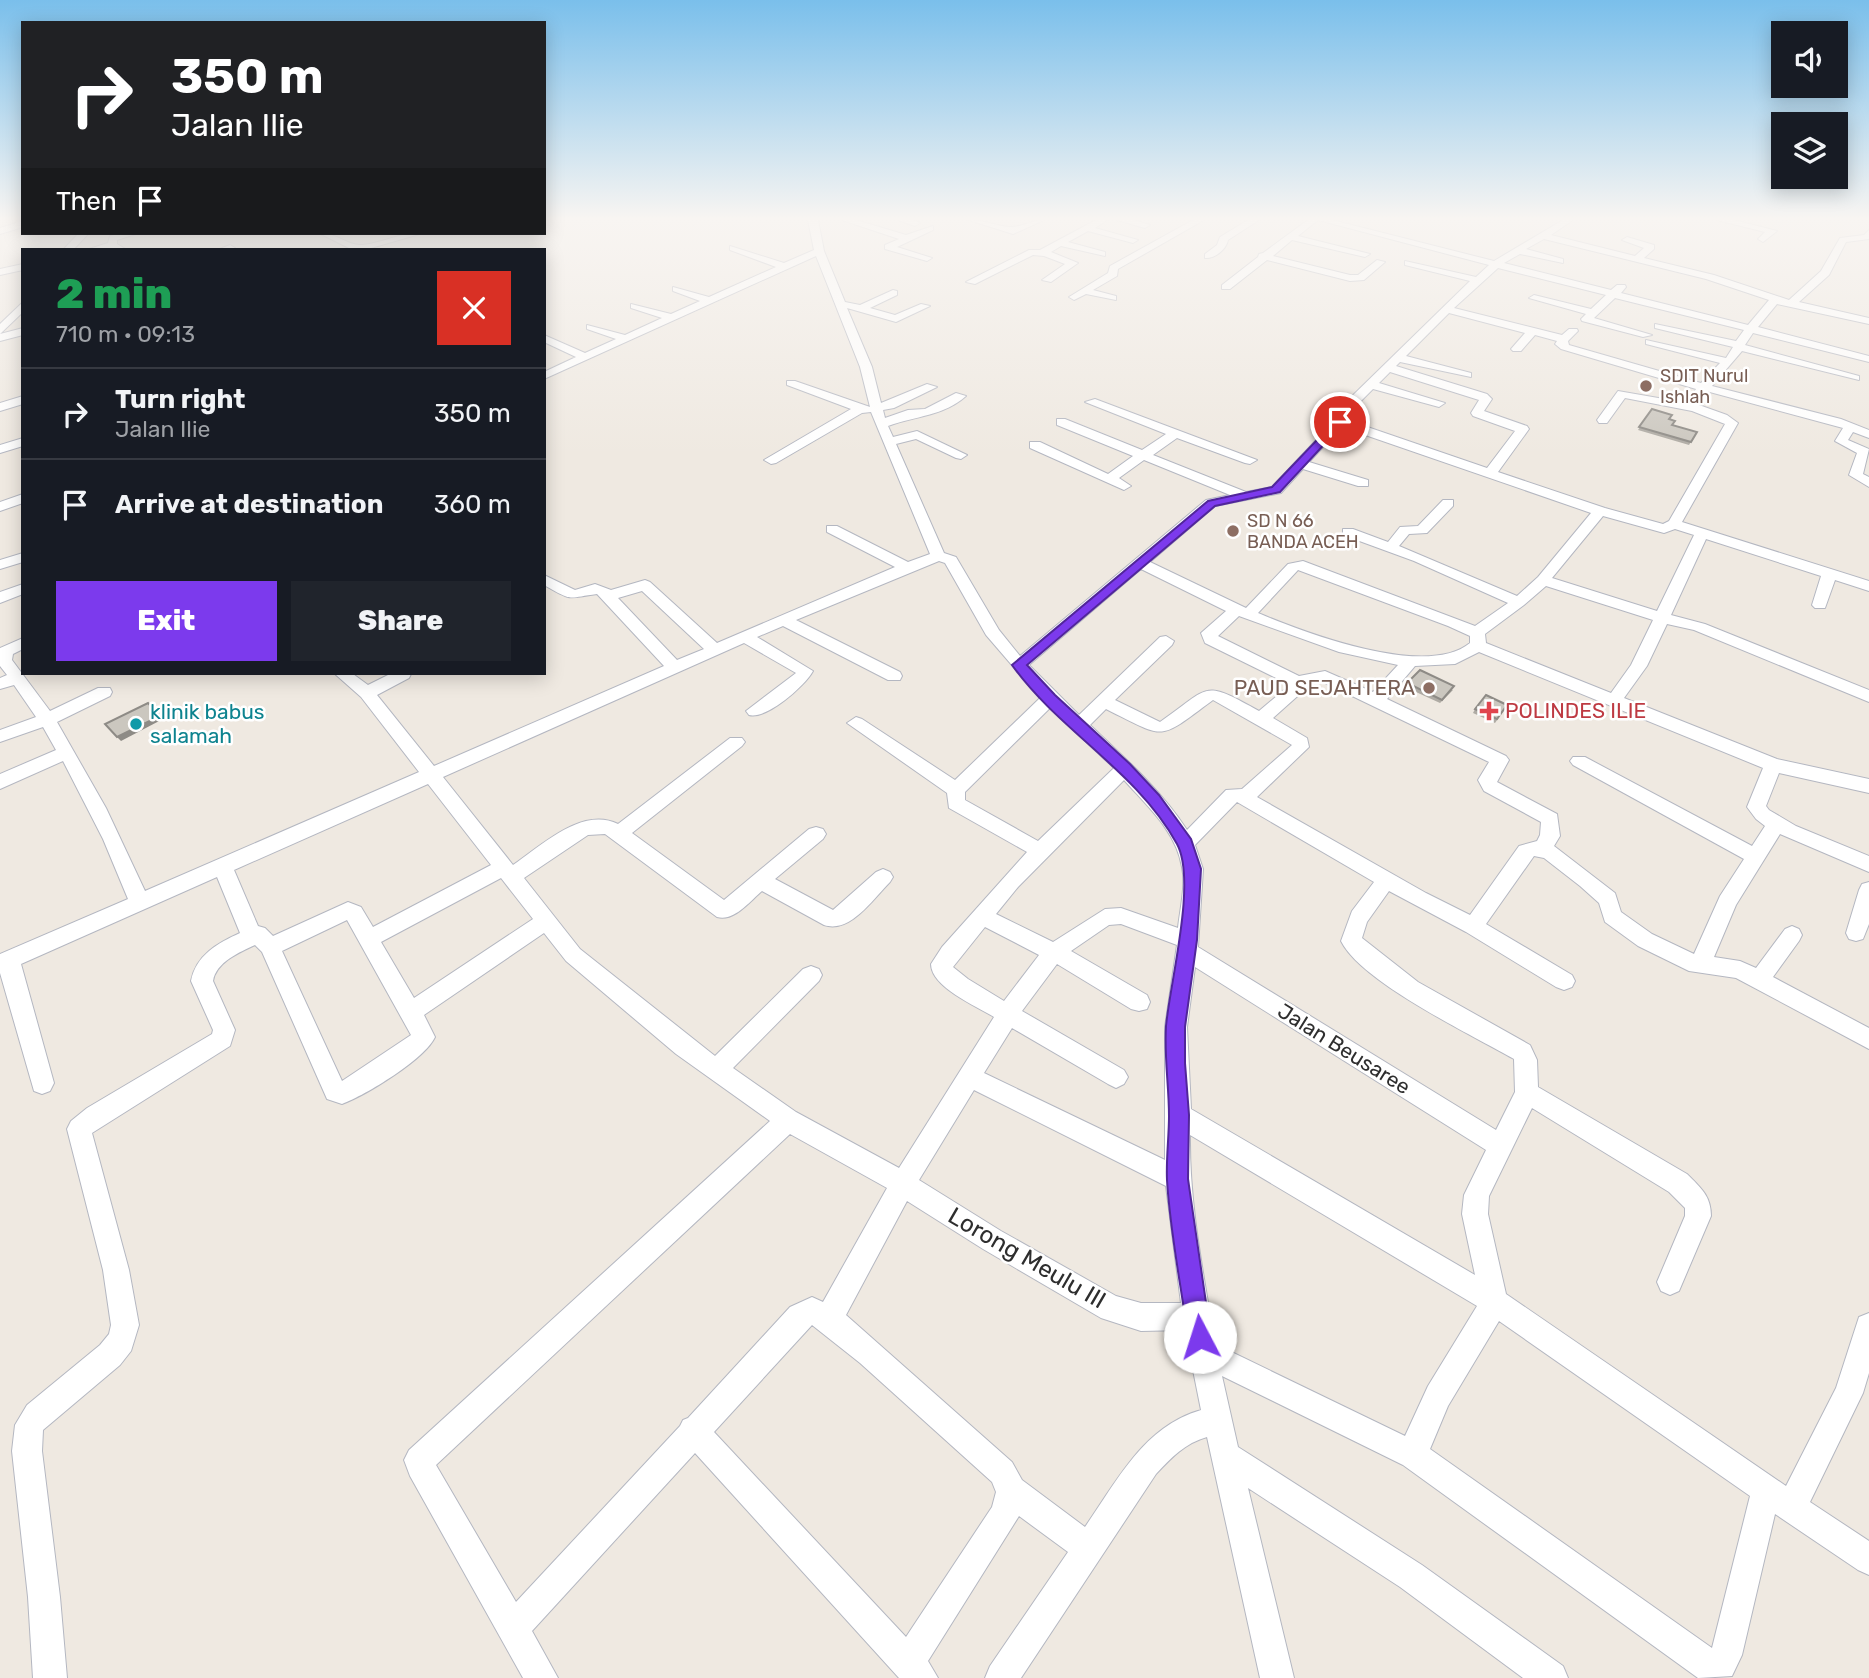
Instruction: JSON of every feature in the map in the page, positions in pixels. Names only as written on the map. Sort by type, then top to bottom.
[{"type":"street","points":[[703,298],[710,301]]},
{"type":"street","points":[[546,375],[716,298]]},
{"type":"street","points":[[837,298],[866,366],[878,415],[900,474],[914,495],[938,556]]},
{"type":"street","points":[[861,308],[882,298]]},
{"type":"street","points":[[1019,665],[1212,503],[1276,490],[1340,422],[1350,405],[1459,298]]},
{"type":"street","points":[[1535,298],[1728,362]]},
{"type":"street","points":[[1608,298],[1561,344],[1704,387],[1836,422],[1869,434]]},
{"type":"street","points":[[1634,298],[1869,359]]},
{"type":"street","points":[[1774,298],[1869,321]]},
{"type":"street","points":[[1792,303],[1797,298]]},
{"type":"street","points":[[1693,408],[1704,387],[1728,362],[1766,310],[1779,300]]},
{"type":"street","points":[[840,305],[861,308],[896,319],[925,306]]},
{"type":"street","points":[[0,331],[21,306]]},
{"type":"street","points":[[635,306],[671,318]]},
{"type":"street","points":[[1448,310],[1530,327],[1564,339]]},
{"type":"street","points":[[1659,326],[1855,378]]},
{"type":"street","points":[[592,327],[643,349]]},
{"type":"street","points":[[1517,349],[1530,327]]},
{"type":"street","points":[[0,338],[21,332]]},
{"type":"street","points":[[546,339],[585,357]]},
{"type":"street","points":[[1399,358],[1467,375]]},
{"type":"street","points":[[1389,368],[1483,397],[1486,399],[1477,413],[1523,429],[1491,472]]},
{"type":"street","points":[[791,383],[878,415],[927,413],[960,396]]},
{"type":"street","points":[[1372,385],[1439,403]]},
{"type":"street","points":[[878,415],[890,405],[931,387]]},
{"type":"street","points":[[1340,422],[1600,511],[1664,529],[1674,524],[1732,423],[1723,416],[1693,408],[1622,394],[1603,420]]},
{"type":"street","points":[[0,407],[21,401]]},
{"type":"street","points":[[1091,402],[1107,405],[1250,460]]},
{"type":"street","points":[[1091,417],[1107,405]]},
{"type":"street","points":[[771,460],[859,409]]},
{"type":"street","points":[[1061,422],[1247,497]]},
{"type":"street","points":[[1849,428],[1841,441],[1864,451],[1856,475],[1869,483]]},
{"type":"street","points":[[1109,479],[1175,433]]},
{"type":"street","points":[[888,442],[917,435],[961,455]]},
{"type":"street","points":[[0,449],[21,443]]},
{"type":"street","points":[[1035,445],[1124,486]]},
{"type":"street","points":[[1302,464],[1363,483]]},
{"type":"street","points":[[0,489],[12,502]]},
{"type":"street","points":[[1390,548],[1405,530],[1422,530],[1448,503]]},
{"type":"street","points":[[1142,564],[1283,628],[1374,655],[1411,661],[1454,659],[1542,580],[1600,511]]},
{"type":"street","points":[[1674,524],[1869,586]]},
{"type":"street","points":[[832,529],[906,567]]},
{"type":"street","points":[[1348,532],[1519,602]]},
{"type":"street","points":[[1613,702],[1639,666],[1702,533]]},
{"type":"street","points":[[42,1083],[5,962],[434,775],[782,619],[938,556],[954,562],[992,632],[1050,698],[1125,768],[1170,819],[1185,843],[1193,869],[1188,946],[1176,1027],[1179,1115],[1177,1179],[1199,1316],[1202,1352],[1277,1678]]},
{"type":"street","points":[[0,565],[21,558]]},
{"type":"street","points":[[1304,682],[1296,681],[1209,636],[1214,628],[1243,612],[1293,567],[1303,565],[1476,639],[1613,702],[1773,765],[1869,786]]},
{"type":"street","points":[[1820,605],[1829,573]]},
{"type":"street","points":[[546,580],[571,594],[600,589],[676,668]]},
{"type":"street","points":[[1542,580],[1730,638],[1869,696]]},
{"type":"street","points":[[607,596],[645,585],[715,650]]},
{"type":"street","points":[[0,598],[21,589]]},
{"type":"street","points":[[782,619],[894,676]]},
{"type":"street","points":[[745,636],[805,671],[805,676],[799,681],[755,711]]},
{"type":"street","points":[[1079,725],[1166,641]]},
{"type":"street","points":[[21,644],[3,654],[9,680],[33,696],[45,720],[67,752],[114,838],[140,903]]},
{"type":"street","points":[[1376,699],[1411,661]]},
{"type":"street","name":"Lorong Meulu III","points":[[344,675],[367,693],[434,775],[507,873],[573,955],[716,1070],[788,1120],[903,1184],[1111,1308],[1141,1317],[1199,1316]]},
{"type":"street","points":[[367,693],[402,675]]},
{"type":"street","points":[[1260,720],[1304,682],[1317,675],[1376,699],[1500,760],[1487,780],[1490,786],[1550,819],[1550,836],[1542,849]]},
{"type":"street","points":[[0,736],[45,720],[104,692]]},
{"type":"street","points":[[1104,701],[1158,728],[1165,727],[1210,694],[1217,695],[1301,742],[1300,747],[1245,797]]},
{"type":"street","points":[[1040,851],[956,803],[956,790],[1050,698]]},
{"type":"street","points":[[856,723],[956,790]]},
{"type":"street","points":[[619,833],[736,742]]},
{"type":"street","points":[[0,782],[67,752]]},
{"type":"street","points":[[1579,761],[1755,856]]},
{"type":"street","points":[[1773,765],[1756,807],[1760,814],[1776,824],[1869,864]]},
{"type":"street","points":[[1116,1077],[960,986],[942,971],[942,964],[1009,884],[1125,768]]},
{"type":"street","points":[[1185,843],[1233,795],[1245,797],[1419,900],[1473,926],[1564,981]]},
{"type":"street","points":[[1700,964],[1727,902],[1776,824]]},
{"type":"street","points":[[368,939],[507,873],[581,830],[604,826],[619,833],[724,911],[816,834]]},
{"type":"street","points":[[1473,926],[1526,851],[1542,849],[1587,880],[1608,899],[1612,916],[1626,928],[1689,962],[1732,967],[1869,1039]]},
{"type":"street","points":[[50,1678],[44,1597],[27,1451],[29,1425],[46,1406],[110,1355],[121,1342],[125,1325],[116,1270],[79,1129],[94,1116],[218,1043],[224,1030],[202,981],[202,972],[210,962],[261,942],[348,910],[354,914],[424,1033],[423,1040],[353,1087],[338,1093],[335,1091],[261,942],[223,867]]},
{"type":"street","points":[[761,881],[831,919],[840,918],[883,877]]},
{"type":"street","points":[[1387,880],[1360,918],[1351,941],[1367,958],[1404,985],[1522,1052],[1526,1060],[1527,1093],[1477,1195],[1475,1214],[1495,1303],[1457,1364],[1421,1432],[1413,1455]]},
{"type":"street","points":[[1856,933],[1869,890]]},
{"type":"street","points":[[982,916],[1054,951],[1139,1002]]},
{"type":"street","name":"Jalan Beusaree","points":[[1054,951],[1105,917],[1121,916],[1188,946],[1501,1146]]},
{"type":"street","points":[[411,1012],[545,922]]},
{"type":"street","points":[[1759,980],[1793,935]]},
{"type":"street","points":[[829,1320],[903,1184],[968,1076],[1008,1012],[1054,951]]},
{"type":"street","points":[[716,1070],[810,975]]},
{"type":"street","points":[[968,1076],[1177,1179]]},
{"type":"street","points":[[1527,1093],[1678,1183],[1698,1203],[1698,1216],[1670,1282]]},
{"type":"street","points":[[1179,1115],[1495,1303],[1588,1364],[1869,1559]]},
{"type":"street","points":[[541,1678],[419,1460],[788,1120]]},
{"type":"street","points":[[512,1630],[693,1430],[800,1317],[811,1311],[829,1320],[1002,1472],[1011,1491],[1083,1544],[1089,1545]]},
{"type":"street","points":[[1202,1352],[1392,1448],[1413,1455],[1711,1667],[1720,1664],[1726,1655],[1779,1499],[1849,1393],[1867,1338]]},
{"type":"street","points":[[1002,1678],[1146,1464],[1166,1442],[1191,1426],[1218,1420]]},
{"type":"street","points":[[693,1430],[914,1671],[1005,1514],[1011,1491]]},
{"type":"street","points":[[1226,1456],[1412,1576],[1551,1678]]},
{"type":"building","points":[[1652,409],[1672,415],[1669,419],[1675,421],[1672,425],[1697,432],[1691,442],[1639,427]]},
{"type":"building","name":"PAUD SEJAHTERA","points":[[1420,670],[1454,686],[1442,700],[1407,683]]},
{"type":"building","name":"POLINDES ILIE","points":[[1486,695],[1507,705],[1497,719],[1475,709]]},
{"type":"building","name":"klinik babus salamah","points":[[148,703],[160,716],[117,737],[105,724]]},
{"type":"place","name":"SDIT Nurul Ishlah","points":[[1646,386]]},
{"type":"place","name":"SD N 66 BANDA ACEH","points":[[1233,531]]},
{"type":"place","name":"PAUD SEJAHTERA","points":[[1429,688]]},
{"type":"place","name":"POLINDES ILIE","points":[[1489,711]]},
{"type":"place","name":"klinik babus salamah","points":[[136,724]]},
{"type":"route","points":[[1200,1337],[1177,1179],[1179,1115],[1175,1063],[1176,1027],[1188,940],[1193,869],[1185,843],[1153,799],[1125,768],[1019,665],[1212,503],[1276,490],[1340,422]]}]
